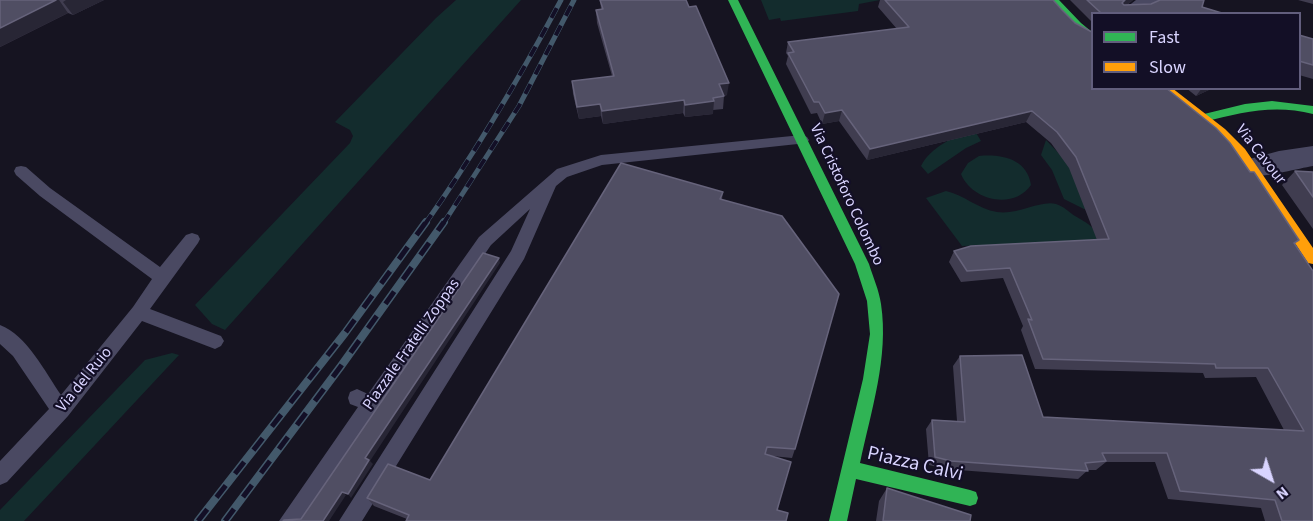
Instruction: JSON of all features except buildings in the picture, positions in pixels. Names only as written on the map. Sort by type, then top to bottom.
[{"type":"street","name":"Via Cristoforo Colombo","points":[[733,0],[862,264],[874,301],[877,334],[871,379],[838,521]]},
{"type":"street","points":[[1054,0],[1077,25],[1091,35]]},
{"type":"street","points":[[1133,12],[1153,0]]},
{"type":"street","name":"Via Cavour","points":[[1167,90],[1221,132],[1253,168],[1313,259]]},
{"type":"street","points":[[1204,118],[1270,101],[1287,102],[1313,110]]},
{"type":"street","points":[[1253,168],[1313,156]]},
{"type":"street","name":"Piazza Calvi","points":[[850,469],[970,498]]},
{"type":"lane","name":"Piazzale Fratelli Zoppas","points":[[290,521],[364,401],[485,241],[550,183],[580,165],[601,160],[802,140]]},
{"type":"lane","points":[[21,171],[45,192],[162,277]]},
{"type":"lane","points":[[350,521],[518,254],[550,183]]},
{"type":"lane","name":"Via del Ruio","points":[[0,475],[61,410],[140,312],[162,277],[192,239]]},
{"type":"lane","points":[[140,312],[215,341]]},
{"type":"lane","points":[[0,333],[19,350],[61,410]]},
{"type":"green space","points":[[456,0],[521,0],[225,330],[212,324],[195,305],[350,143],[353,136],[350,130],[335,122]]},
{"type":"green space","points":[[761,0],[880,0],[859,4],[858,11],[781,21],[780,18],[769,20]]},
{"type":"green space","points":[[972,126],[981,141],[966,148],[928,174],[921,166],[925,159],[944,143]]},
{"type":"green space","points":[[1046,140],[1072,167],[1090,209],[1084,209],[1064,199],[1052,170],[1041,155]]},
{"type":"green space","points":[[979,156],[1005,157],[1012,160],[1024,169],[1031,185],[1024,193],[1004,200],[984,196],[974,191],[961,174],[968,163]]},
{"type":"green space","points":[[946,191],[997,212],[1056,204],[1090,226],[1100,241],[962,246],[926,198]]},
{"type":"green space","points":[[172,353],[179,355],[24,521],[0,521],[0,510],[145,360]]},
{"type":"railway","points":[[425,224],[497,114],[561,0]]},
{"type":"railway","points":[[443,224],[519,106],[574,0]]},
{"type":"railway","points":[[198,521],[345,333],[426,222]]},
{"type":"railway","points":[[225,521],[341,366],[444,222]]},
{"type":"traffic: fast","points":[[733,0],[862,264],[874,301],[877,334],[871,379],[838,521]]},
{"type":"traffic: fast","points":[[1054,0],[1077,25],[1091,35]]},
{"type":"traffic: fast","points":[[1204,118],[1258,106],[1299,106],[1313,110]]},
{"type":"traffic: fast","points":[[850,469],[970,498]]},
{"type":"traffic: slow","points":[[1167,90],[1221,132],[1241,152],[1313,259]]}]
